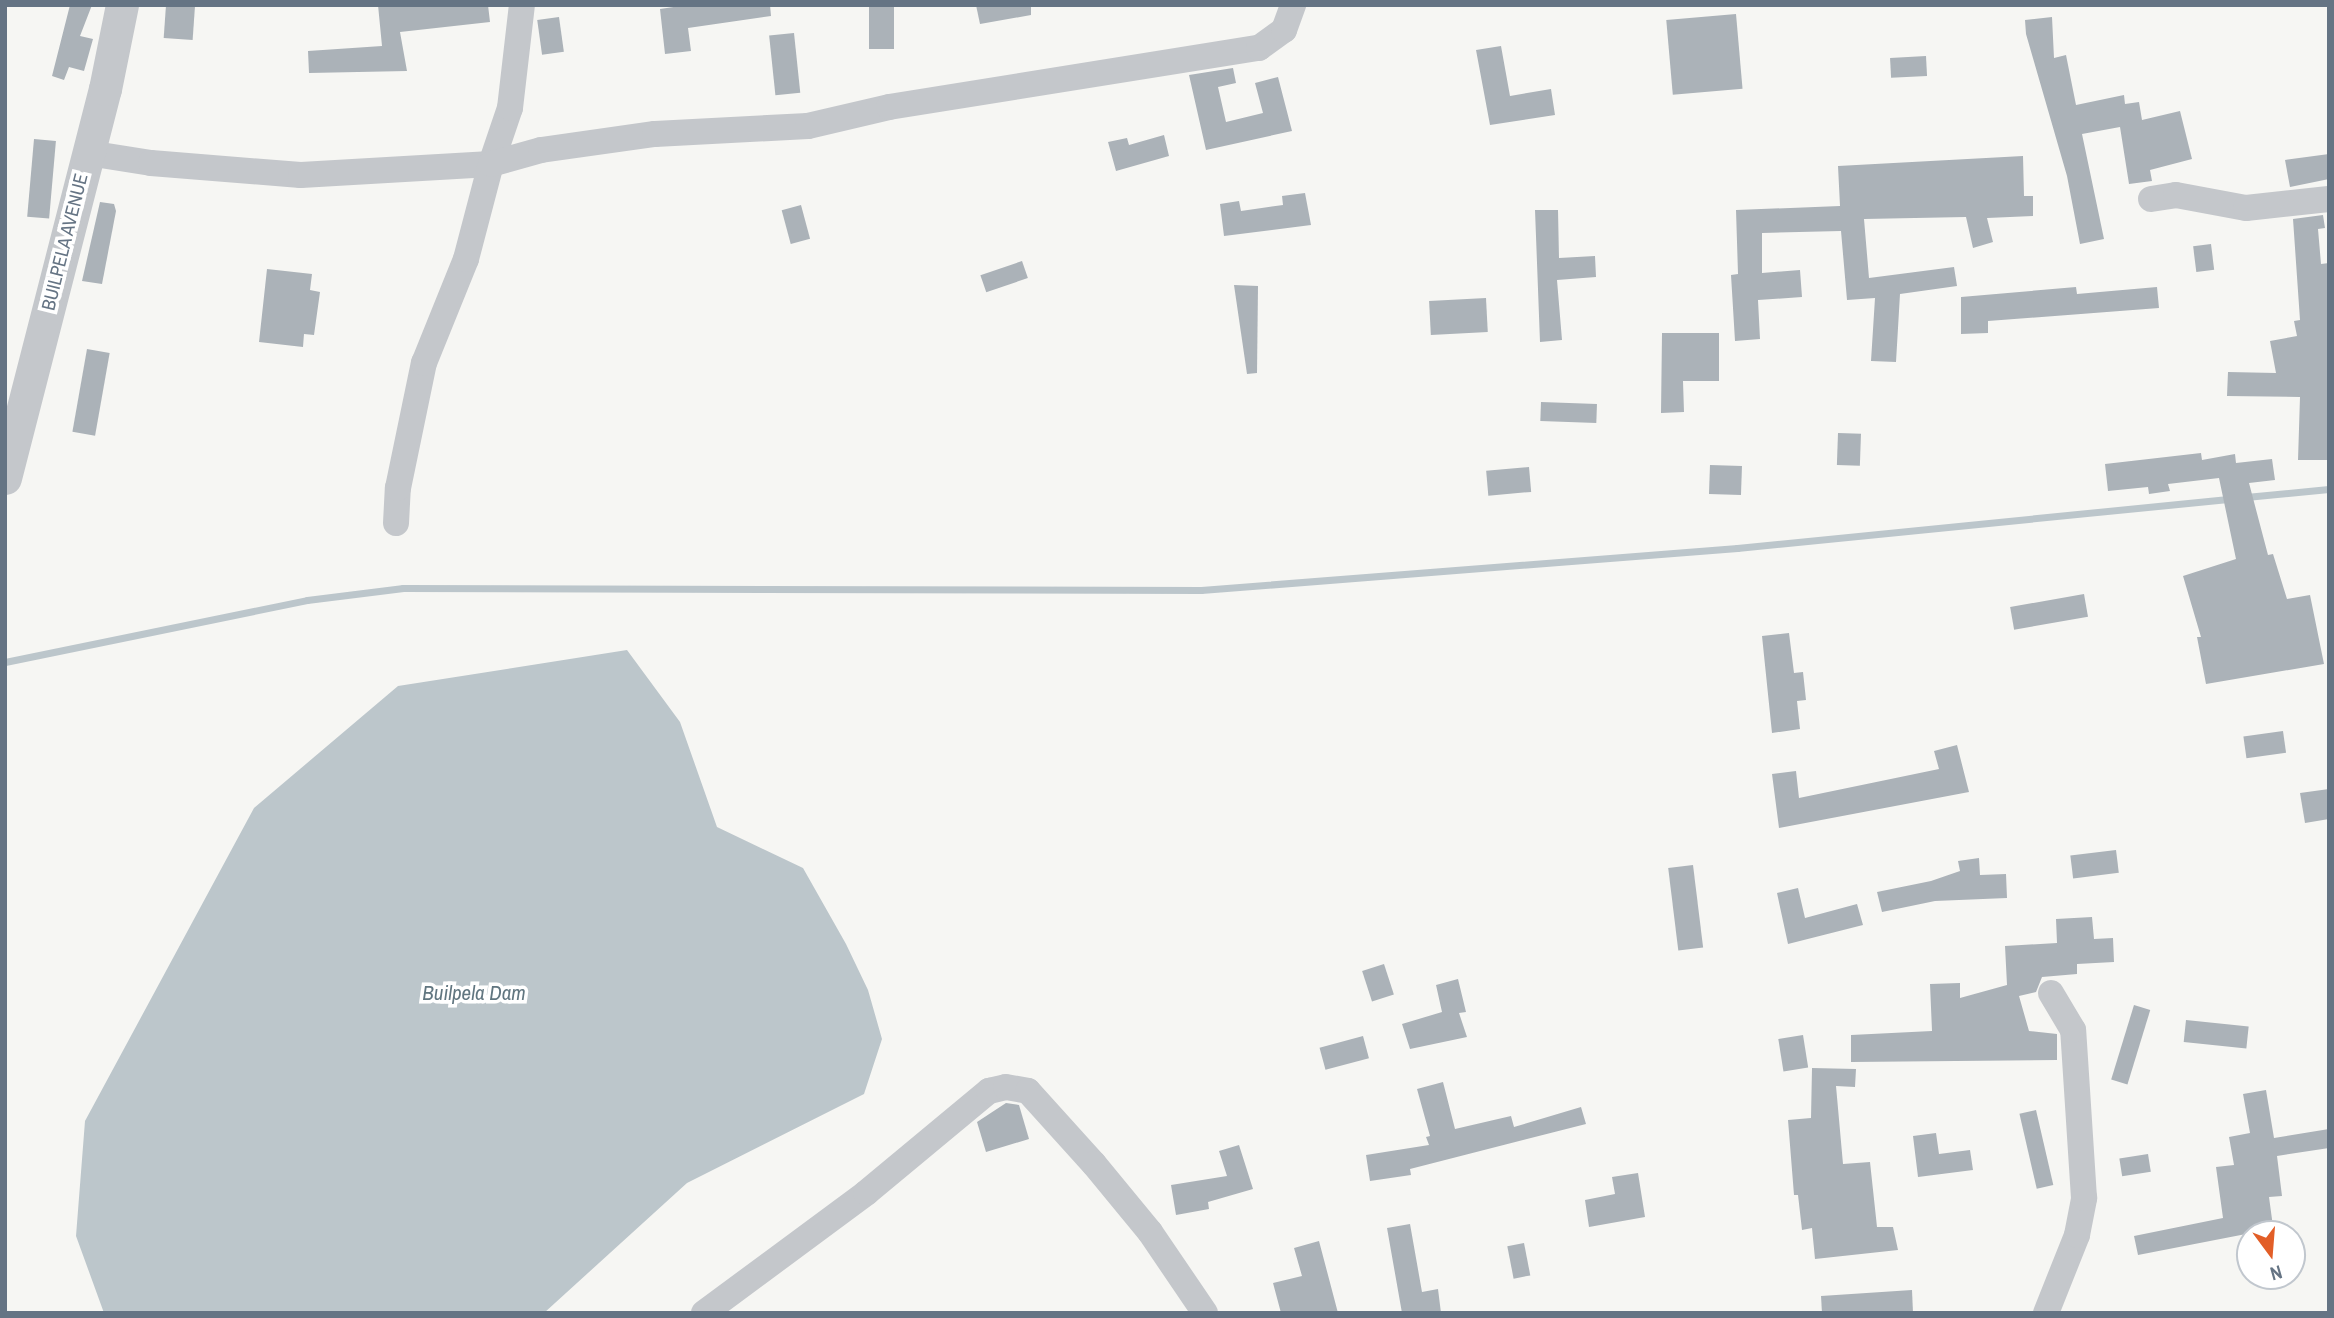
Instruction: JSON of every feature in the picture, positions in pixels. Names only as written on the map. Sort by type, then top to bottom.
[{"type":"street","name":"BUILPELA AVENUE","points":[[6,472],[88,153],[122,5]]},
{"type":"street","points":[[396,523],[398,488],[424,363],[466,259],[491,164],[510,108],[522,5]]},
{"type":"street","points":[[88,153],[151,163],[301,175],[491,164],[541,150],[654,134],[808,126],[889,107],[1259,48],[1284,30],[1293,5]]},
{"type":"street","points":[[2151,199],[2176,195],[2246,208],[2329,199]]},
{"type":"street","points":[[2046,1313],[2077,1235],[2084,1198],[2073,1030],[2051,993]]},
{"type":"street","points":[[704,1313],[866,1194],[989,1091],[1006,1087],[1028,1091],[1150,1231],[1194,1306]]},
{"type":"water","name":"Builpela Dam","points":[[627,650],[680,722],[717,827],[803,868],[846,944],[868,990],[882,1039],[864,1094],[687,1183],[544,1313],[104,1313],[76,1236],[85,1121],[254,808],[398,686]]},
{"type":"building","points":[[70,5],[92,5],[80,36],[93,39],[84,71],[69,67],[64,80],[52,76]]},
{"type":"building","points":[[166,5],[195,7],[193,40],[164,38]]},
{"type":"building","points":[[378,5],[488,5],[490,22],[400,32],[407,71],[309,73],[308,51],[382,46]]},
{"type":"building","points":[[687,5],[770,5],[771,16],[688,28],[691,51],[665,54],[660,9]]},
{"type":"building","points":[[869,5],[894,5],[894,49],[869,49]]},
{"type":"building","points":[[976,5],[1031,5],[1031,15],[980,24]]},
{"type":"building","points":[[1736,14],[1743,89],[1673,95],[1666,20]]},
{"type":"building","points":[[559,17],[564,52],[542,55],[537,20]]},
{"type":"building","points":[[2052,17],[2054,58],[2066,55],[2076,105],[2124,95],[2125,104],[2139,102],[2142,120],[2180,111],[2192,159],[2150,170],[2152,181],[2129,184],[2120,127],[2082,134],[2104,239],[2080,244],[2067,176],[2026,34],[2025,20]]},
{"type":"building","points":[[794,33],[800,93],[775,95],[769,36]]},
{"type":"building","points":[[1501,46],[1510,96],[1551,89],[1555,115],[1490,125],[1476,50]]},
{"type":"building","points":[[1926,56],[1927,76],[1891,78],[1890,58]]},
{"type":"building","points":[[1233,68],[1236,83],[1218,87],[1226,122],[1263,113],[1255,83],[1278,77],[1292,131],[1206,150],[1189,75]]},
{"type":"building","points":[[1164,135],[1169,156],[1116,171],[1108,142],[1127,138],[1129,145]]},
{"type":"building","points":[[34,139],[56,141],[49,219],[27,217]]},
{"type":"building","points":[[2329,154],[2329,179],[2290,187],[2285,160]]},
{"type":"building","points":[[2023,156],[2024,196],[2033,196],[2033,216],[1987,218],[1993,242],[1973,248],[1966,217],[1864,219],[1869,278],[1954,267],[1957,286],[1900,294],[1896,362],[1871,361],[1875,298],[1847,300],[1841,231],[1762,233],[1762,273],[1800,270],[1802,297],[1758,300],[1760,339],[1735,341],[1731,275],[1738,274],[1736,210],[1840,206],[1838,166]]},
{"type":"building","points":[[1305,193],[1311,225],[1224,236],[1220,204],[1239,201],[1241,211],[1283,205],[1282,196]]},
{"type":"building","points":[[100,202],[114,204],[116,211],[102,284],[82,281]]},
{"type":"building","points":[[801,205],[810,239],[791,244],[782,210]]},
{"type":"building","points":[[1535,210],[1558,210],[1559,258],[1595,256],[1596,277],[1557,280],[1562,340],[1540,342]]},
{"type":"building","points":[[2323,215],[2325,228],[2318,229],[2321,264],[2329,263],[2329,460],[2298,460],[2300,397],[2227,396],[2228,372],[2276,373],[2270,341],[2297,336],[2294,321],[2300,320],[2293,219]]},
{"type":"building","points":[[2211,244],[2214,270],[2196,272],[2193,246]]},
{"type":"building","points":[[1022,261],[1028,278],[986,292],[980,275]]},
{"type":"building","points":[[267,269],[312,274],[310,290],[320,292],[314,335],[304,334],[303,347],[259,342]]},
{"type":"building","points":[[1234,285],[1258,286],[1257,373],[1247,374]]},
{"type":"building","points":[[2076,287],[2077,294],[2157,287],[2159,308],[1988,321],[1988,333],[1961,334],[1961,297]]},
{"type":"building","points":[[1486,298],[1488,332],[1431,335],[1429,301]]},
{"type":"building","points":[[1662,333],[1719,333],[1719,381],[1683,381],[1684,412],[1661,413]]},
{"type":"building","points":[[87,349],[110,353],[95,436],[72,432]]},
{"type":"building","points":[[1541,402],[1597,404],[1596,423],[1540,421]]},
{"type":"building","points":[[1838,433],[1861,434],[1860,466],[1837,465]]},
{"type":"building","points":[[2201,453],[2202,460],[2235,454],[2236,463],[2272,459],[2275,480],[2249,483],[2268,555],[2273,554],[2287,599],[2310,595],[2324,664],[2206,684],[2197,637],[2201,637],[2183,576],[2236,559],[2219,478],[2168,484],[2170,491],[2149,494],[2148,487],[2108,491],[2105,464]]},
{"type":"building","points":[[1710,465],[1742,466],[1741,495],[1709,494]]},
{"type":"building","points":[[1529,467],[1531,492],[1488,496],[1486,471]]},
{"type":"building","points":[[2084,594],[2088,617],[2014,630],[2010,607]]},
{"type":"building","points":[[1789,633],[1794,673],[1803,672],[1806,700],[1797,701],[1800,729],[1772,733],[1762,636]]},
{"type":"building","points":[[2283,731],[2286,753],[2246,758],[2243,737]]},
{"type":"building","points":[[1957,745],[1969,792],[1779,828],[1772,774],[1796,771],[1799,798],[1939,769],[1934,751]]},
{"type":"building","points":[[2329,789],[2329,819],[2305,823],[2300,793]]},
{"type":"building","points":[[2116,850],[2119,873],[2073,878],[2070,856]]},
{"type":"building","points":[[1979,858],[1980,875],[2006,874],[2007,898],[1935,901],[1882,912],[1877,892],[1931,881],[1960,871],[1958,861]]},
{"type":"building","points":[[1693,865],[1703,947],[1678,950],[1668,868]]},
{"type":"building","points":[[1798,888],[1805,918],[1857,904],[1863,925],[1788,944],[1777,893]]},
{"type":"building","points":[[2092,917],[2094,939],[2113,938],[2114,962],[2077,964],[2077,974],[2042,977],[2036,992],[2019,996],[2029,1031],[2057,1034],[2057,1060],[1851,1062],[1851,1035],[1932,1031],[1930,984],[1960,983],[1960,998],[2007,985],[2005,946],[2057,943],[2056,919]]},
{"type":"building","points":[[1384,964],[1394,994],[1372,1002],[1362,971]]},
{"type":"building","points":[[1458,979],[1466,1012],[1459,1013],[1467,1037],[1410,1049],[1402,1024],[1442,1012],[1436,985]]},
{"type":"building","points":[[2134,1005],[2150,1010],[2127,1085],[2111,1080]]},
{"type":"building","points":[[2186,1020],[2249,1027],[2246,1048],[2184,1042]]},
{"type":"building","points":[[1803,1035],[1808,1068],[1783,1072],[1778,1039]]},
{"type":"building","points":[[1363,1036],[1369,1058],[1325,1070],[1320,1048]]},
{"type":"building","points":[[1812,1068],[1856,1069],[1855,1087],[1836,1086],[1843,1164],[1870,1162],[1877,1227],[1893,1227],[1898,1250],[1815,1259],[1812,1228],[1802,1230],[1798,1195],[1794,1195],[1788,1120],[1811,1118]]},
{"type":"building","points":[[1443,1082],[1455,1129],[1511,1116],[1514,1127],[1581,1107],[1586,1124],[1410,1169],[1411,1175],[1370,1181],[1366,1155],[1429,1145],[1426,1137],[1430,1136],[1417,1089]]},
{"type":"building","points":[[2266,1090],[2274,1138],[2329,1129],[2329,1148],[2277,1156],[2282,1196],[2269,1197],[2272,1220],[2236,1220],[2236,1236],[2138,1255],[2134,1236],[2223,1218],[2216,1167],[2234,1165],[2229,1137],[2250,1133],[2243,1094]]},
{"type":"building","points":[[1006,1103],[1019,1105],[1029,1139],[986,1152],[977,1122]]},
{"type":"building","points":[[2036,1110],[2053,1185],[2037,1189],[2019,1114]]},
{"type":"building","points":[[1936,1133],[1939,1154],[1970,1150],[1973,1170],[1918,1177],[1913,1136]]},
{"type":"building","points":[[1239,1145],[1253,1189],[1208,1202],[1209,1209],[1176,1215],[1171,1185],[1227,1176],[1219,1151]]},
{"type":"building","points":[[2148,1154],[2151,1172],[2122,1176],[2119,1159]]},
{"type":"building","points":[[1638,1173],[1645,1217],[1589,1227],[1585,1200],[1615,1194],[1612,1177]]},
{"type":"building","points":[[1410,1224],[1422,1292],[1438,1289],[1441,1313],[1402,1313],[1387,1228]]},
{"type":"building","points":[[1319,1241],[1338,1313],[1281,1313],[1273,1283],[1302,1276],[1294,1248]]},
{"type":"building","points":[[1524,1243],[1530,1275],[1514,1279],[1507,1246]]},
{"type":"building","points":[[1912,1290],[1913,1313],[1822,1313],[1821,1296]]},
{"type":"waterway","points":[[2246,497],[2329,489]]},
{"type":"waterway","points":[[5,662],[307,600],[403,588],[1201,590],[1737,548],[2231,499]]}]
